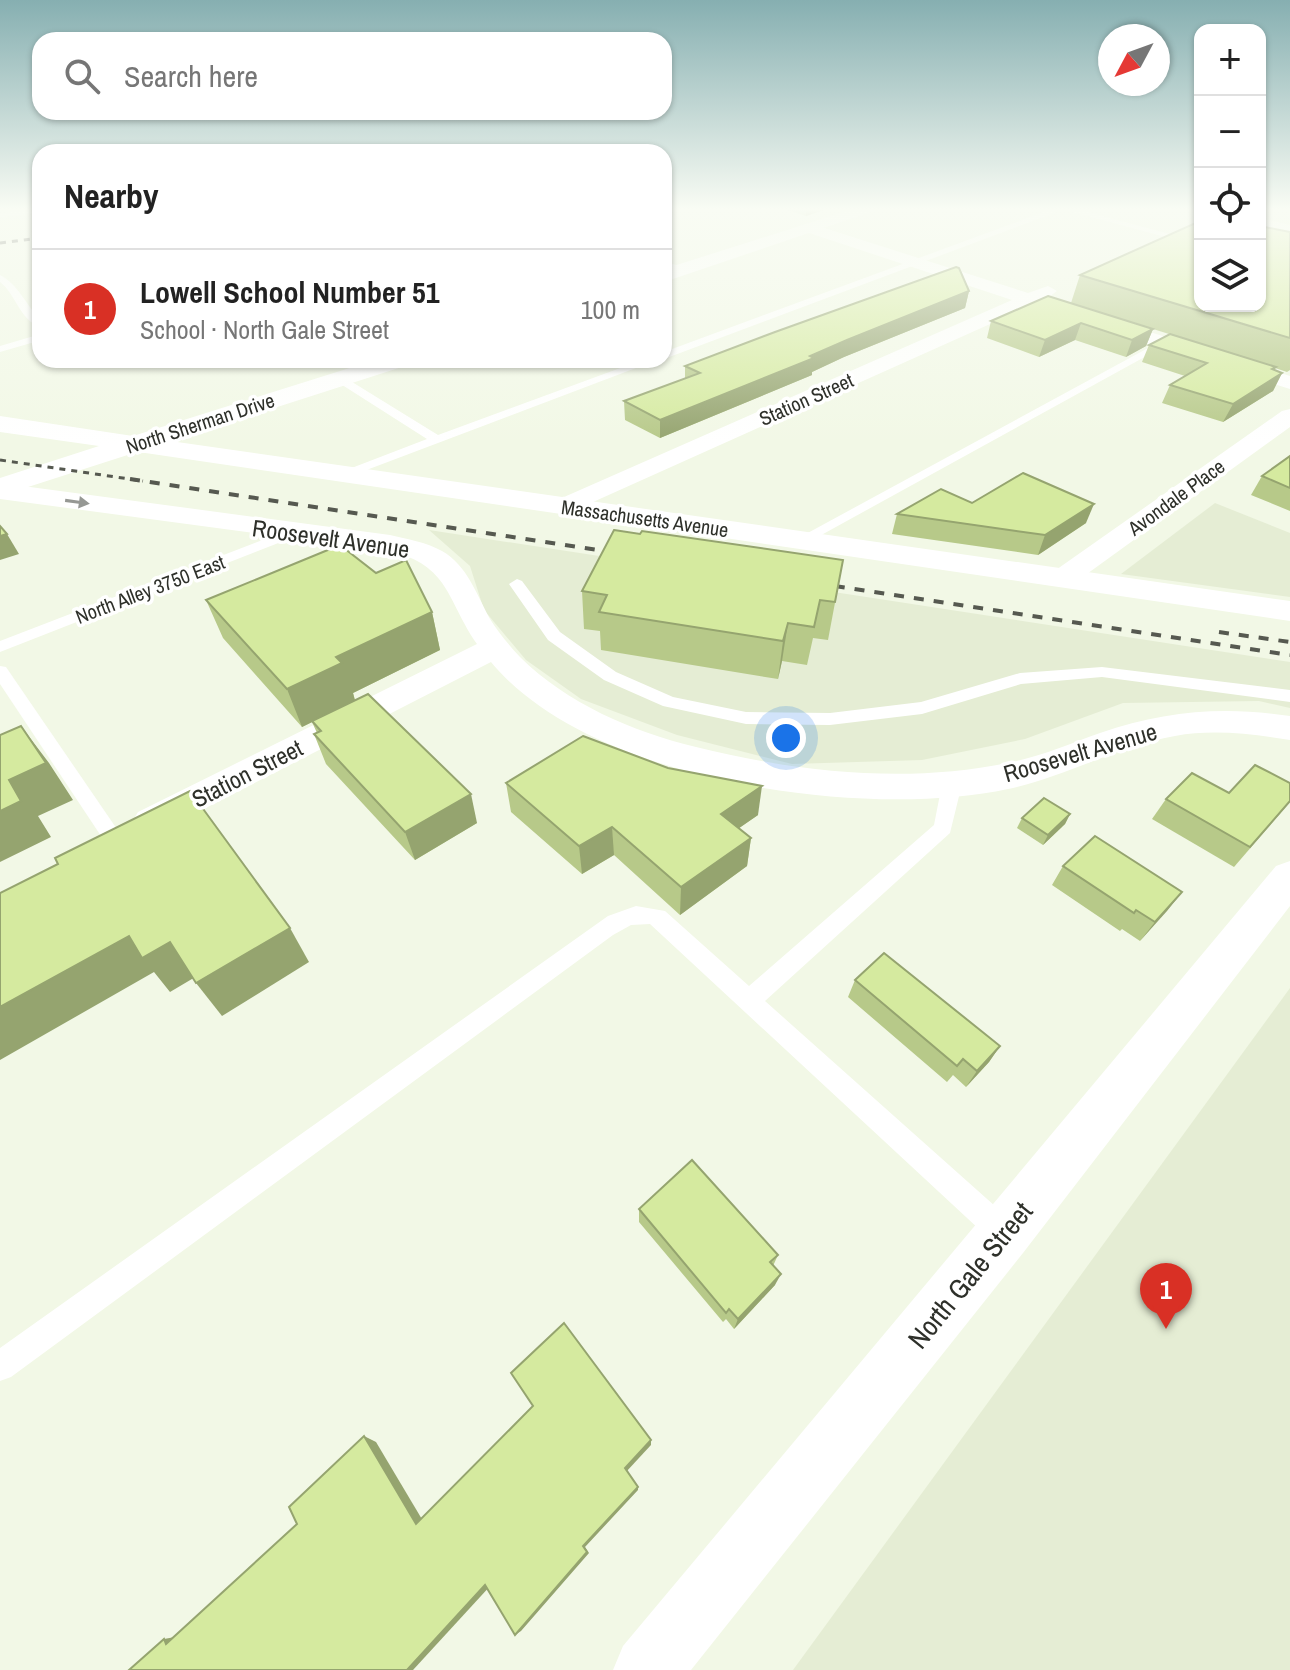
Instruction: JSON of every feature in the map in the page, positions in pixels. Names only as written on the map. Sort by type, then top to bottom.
[{"type":"main road","name":"North Sherman Drive","points":[[0,489],[375,368]]},
{"type":"main road","name":"Massachusetts Avenue","points":[[0,424],[1290,611]]},
{"type":"street","name":"Station Street","points":[[564,506],[1046,300],[1004,288]]},
{"type":"street","points":[[1090,319],[1290,383]]},
{"type":"street","name":"Avondale Place","points":[[1063,578],[1290,416]]},
{"type":"street","name":"Roosevelt Avenue","points":[[0,489],[401,546],[438,560],[455,577],[494,648],[552,699],[607,730],[644,745],[753,773],[892,786],[952,784],[1038,768],[1178,724],[1243,721],[1290,728]]},
{"type":"street","name":"Station Street","points":[[100,847],[494,648]]},
{"type":"street","name":"North Gale Street","points":[[647,1670],[1004,1234],[1290,877]]},
{"type":"lane","points":[[12,288],[21,306],[32,316]]},
{"type":"lane","points":[[672,353],[846,288]]},
{"type":"lane","points":[[0,349],[32,339]]},
{"type":"lane","points":[[800,541],[1165,343]]},
{"type":"lane","points":[[343,474],[630,368]]},
{"type":"lane","points":[[340,379],[436,439]]},
{"type":"lane","name":"North Alley 3750 East","points":[[0,647],[299,530]]},
{"type":"lane","points":[[517,584],[554,636],[610,676],[669,702],[746,718],[830,719],[922,708],[1020,679],[1102,672],[1290,696]]},
{"type":"lane","points":[[0,671],[100,847]]},
{"type":"lane","points":[[749,1001],[943,828],[952,784]]},
{"type":"lane","points":[[0,1366],[578,949],[628,916],[644,912],[657,917],[1004,1234]]},
{"type":"shaded area","points":[[1215,503],[1290,533],[1290,597],[1121,574]]},
{"type":"shaded area","points":[[429,530],[1290,662],[1290,708],[1259,701],[1123,703],[1025,739],[922,760],[792,764],[677,735],[581,699],[526,660],[484,610],[470,566]]},
{"type":"shaded area","points":[[1290,988],[1290,1670],[793,1670]]},
{"type":"building","points":[[898,288],[968,288],[969,291],[660,420],[624,401],[700,373],[685,366]]},
{"type":"building","points":[[1123,288],[1194,288],[1194,309]]},
{"type":"building","points":[[1266,288],[1290,288],[1290,338],[1203,312],[1266,312]]},
{"type":"building","points":[[1048,296],[1153,329],[1132,340],[1081,323],[1045,340],[991,321]]},
{"type":"building","points":[[1170,334],[1276,367],[1272,369],[1282,373],[1233,404],[1170,385],[1207,363],[1149,345]]},
{"type":"building","points":[[1290,456],[1290,488],[1262,476]]},
{"type":"building","points":[[1023,473],[1094,504],[1045,535],[897,514],[941,489],[972,503]]},
{"type":"building","points":[[614,530],[640,534],[642,531],[843,560],[835,602],[820,600],[814,627],[788,623],[783,641],[599,612],[607,595],[582,591]]},
{"type":"building","points":[[340,545],[376,573],[406,560],[432,612],[336,657],[342,663],[287,689],[206,600]]},
{"type":"building","points":[[368,694],[471,794],[405,832],[314,734],[321,731],[312,721]]},
{"type":"building","points":[[21,726],[46,763],[9,780],[21,801],[0,811],[0,735]]},
{"type":"building","points":[[583,736],[668,768],[762,786],[721,814],[751,838],[681,887],[612,827],[579,846],[506,783]]},
{"type":"building","points":[[1255,765],[1290,783],[1290,801],[1250,847],[1166,799],[1192,773],[1229,793]]},
{"type":"building","points":[[190,791],[290,928],[196,983],[170,942],[142,958],[129,936],[0,1007],[0,893],[58,864],[55,858]]},
{"type":"building","points":[[1044,798],[1070,814],[1048,835],[1022,818]]},
{"type":"building","points":[[1095,836],[1182,892],[1155,922],[1136,910],[1134,913],[1063,866]]},
{"type":"building","points":[[884,953],[1000,1046],[977,1071],[963,1059],[957,1066],[855,980]]},
{"type":"building","points":[[692,1160],[778,1255],[770,1262],[781,1274],[738,1319],[729,1309],[726,1313],[639,1209]]},
{"type":"building","points":[[564,1323],[651,1440],[625,1468],[638,1487],[583,1546],[587,1552],[515,1635],[485,1585],[407,1670],[129,1670],[164,1639],[166,1644],[297,1524],[289,1507],[364,1436],[416,1524],[533,1406],[511,1373]]},
{"type":"railway","points":[[0,460],[143,481]]},
{"type":"railway","points":[[130,479],[625,554]]},
{"type":"railway","points":[[815,583],[1290,655]]},
{"type":"railway","points":[[1219,632],[1290,642]]},
{"type":"place","name":"Lowell School Number 51","points":[[1166,1329]]}]
